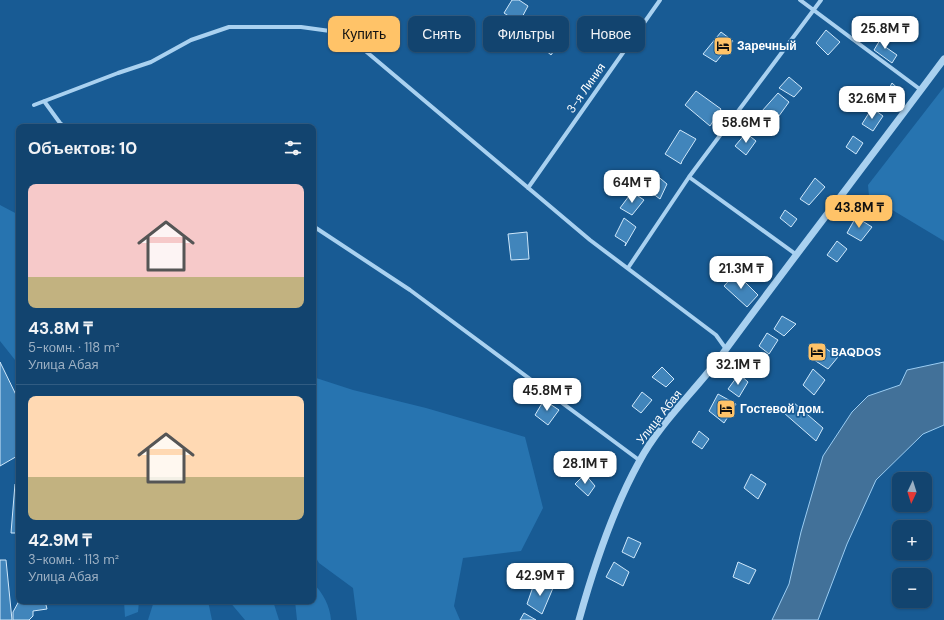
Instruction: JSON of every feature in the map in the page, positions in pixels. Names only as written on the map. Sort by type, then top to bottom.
[{"type":"street","name":"3-я Линия","points":[[528,188],[660,0]]},
{"type":"street","points":[[800,0],[921,90]]},
{"type":"street","points":[[628,268],[688,177],[821,0]]},
{"type":"street","points":[[34,105],[151,62],[191,40],[230,27],[300,27],[330,30],[356,43],[528,188],[628,268],[716,335],[726,349]]},
{"type":"street","name":"Улица Абая","points":[[579,620],[597,558],[620,499],[639,460],[658,432],[704,379],[944,59]]},
{"type":"street","points":[[44,101],[61,124]]},
{"type":"street","points":[[688,177],[797,255]]},
{"type":"street","points":[[316,228],[410,290],[639,460]]},
{"type":"shaded area","points":[[944,87],[944,241],[869,196],[868,185]]},
{"type":"shaded area","points":[[0,205],[16,213],[16,361],[0,341]]},
{"type":"shaded area","points":[[944,362],[944,425],[923,434],[876,480],[847,544],[818,620],[772,620],[789,584],[801,532],[823,456],[852,412],[868,396],[900,385],[907,370]]},
{"type":"shaded area","points":[[316,378],[353,390],[426,408],[525,437],[543,508],[521,551],[463,558],[454,606],[460,620],[357,620],[353,588],[319,563],[316,558]]},
{"type":"shaded area","points":[[316,586],[325,600],[331,620],[297,620],[295,604],[316,604]]},
{"type":"shaded area","points":[[124,604],[139,604],[138,612],[125,617]]},
{"type":"shaded area","points":[[153,604],[209,604],[212,620],[148,620]]},
{"type":"shaded area","points":[[232,604],[274,604],[279,620],[245,620]]},
{"type":"building","points":[[512,0],[519,0],[528,6],[523,16],[508,16],[504,13]]},
{"type":"building","points":[[826,30],[840,42],[828,55],[816,43]]},
{"type":"building","points":[[721,32],[733,41],[716,62],[703,54]]},
{"type":"building","points":[[883,35],[888,38],[884,46],[897,55],[892,63],[874,50]]},
{"type":"building","points":[[789,77],[802,88],[794,97],[779,88]]},
{"type":"building","points":[[892,83],[903,93],[893,105],[884,98]]},
{"type":"building","points":[[696,91],[721,109],[710,126],[685,105]]},
{"type":"building","points":[[778,93],[789,102],[776,120],[762,111]]},
{"type":"building","points":[[872,108],[883,116],[873,131],[862,124]]},
{"type":"building","points":[[680,130],[696,139],[681,164],[665,154]]},
{"type":"building","points":[[746,133],[756,141],[746,155],[735,146]]},
{"type":"building","points":[[853,136],[863,143],[856,154],[846,147]]},
{"type":"building","points":[[655,174],[667,184],[660,199],[648,190]]},
{"type":"building","points":[[815,178],[825,187],[809,205],[800,199]]},
{"type":"building","points":[[632,192],[644,200],[632,215],[620,208]]},
{"type":"building","points":[[785,210],[797,219],[791,227],[780,218]]},
{"type":"building","points":[[856,217],[872,227],[861,241],[847,233]]},
{"type":"building","points":[[624,218],[636,227],[625,246],[626,243],[615,236]]},
{"type":"building","points":[[527,232],[529,259],[511,260],[508,234]]},
{"type":"building","points":[[837,241],[847,249],[837,262],[827,255]]},
{"type":"building","points":[[736,273],[758,295],[747,307],[724,286]]},
{"type":"building","points":[[782,316],[796,324],[784,336],[774,329]]},
{"type":"building","points":[[767,333],[778,340],[769,354],[759,346]]},
{"type":"building","points":[[818,343],[838,357],[828,369],[808,356]]},
{"type":"building","points":[[0,362],[16,395],[16,457],[0,466]]},
{"type":"building","points":[[662,367],[674,379],[666,387],[652,377]]},
{"type":"building","points":[[813,369],[825,380],[814,395],[803,385]]},
{"type":"building","points":[[739,374],[748,382],[739,397],[728,389]]},
{"type":"building","points":[[642,392],[652,400],[641,413],[632,406]]},
{"type":"building","points":[[718,394],[736,404],[724,423],[709,411]]},
{"type":"building","points":[[544,400],[559,410],[548,425],[535,415]]},
{"type":"building","points":[[793,402],[823,428],[816,441],[784,413]]},
{"type":"building","points":[[699,431],[709,439],[702,449],[692,442]]},
{"type":"building","points":[[585,474],[595,486],[588,496],[575,484]]},
{"type":"building","points":[[751,474],[766,484],[758,499],[744,488]]},
{"type":"building","points":[[15,484],[16,484],[16,533],[11,533]]},
{"type":"building","points":[[628,537],[641,543],[634,558],[622,552]]},
{"type":"building","points":[[0,560],[6,560],[12,620],[0,620]]},
{"type":"building","points":[[614,562],[629,572],[623,586],[606,577]]},
{"type":"building","points":[[738,562],[756,570],[749,584],[733,577]]},
{"type":"building","points":[[535,581],[553,588],[542,614],[527,604]]},
{"type":"building","points":[[17,604],[46,604],[47,609],[33,611],[33,616],[29,620],[13,620],[13,612]]},
{"type":"building","points":[[524,613],[536,620],[520,620]]},
{"type":"place","name":"Заречный","points":[[723,46]]},
{"type":"place","name":"BAQDOS","points":[[817,352]]},
{"type":"place","name":"Гостевой дом.","points":[[726,409]]}]
